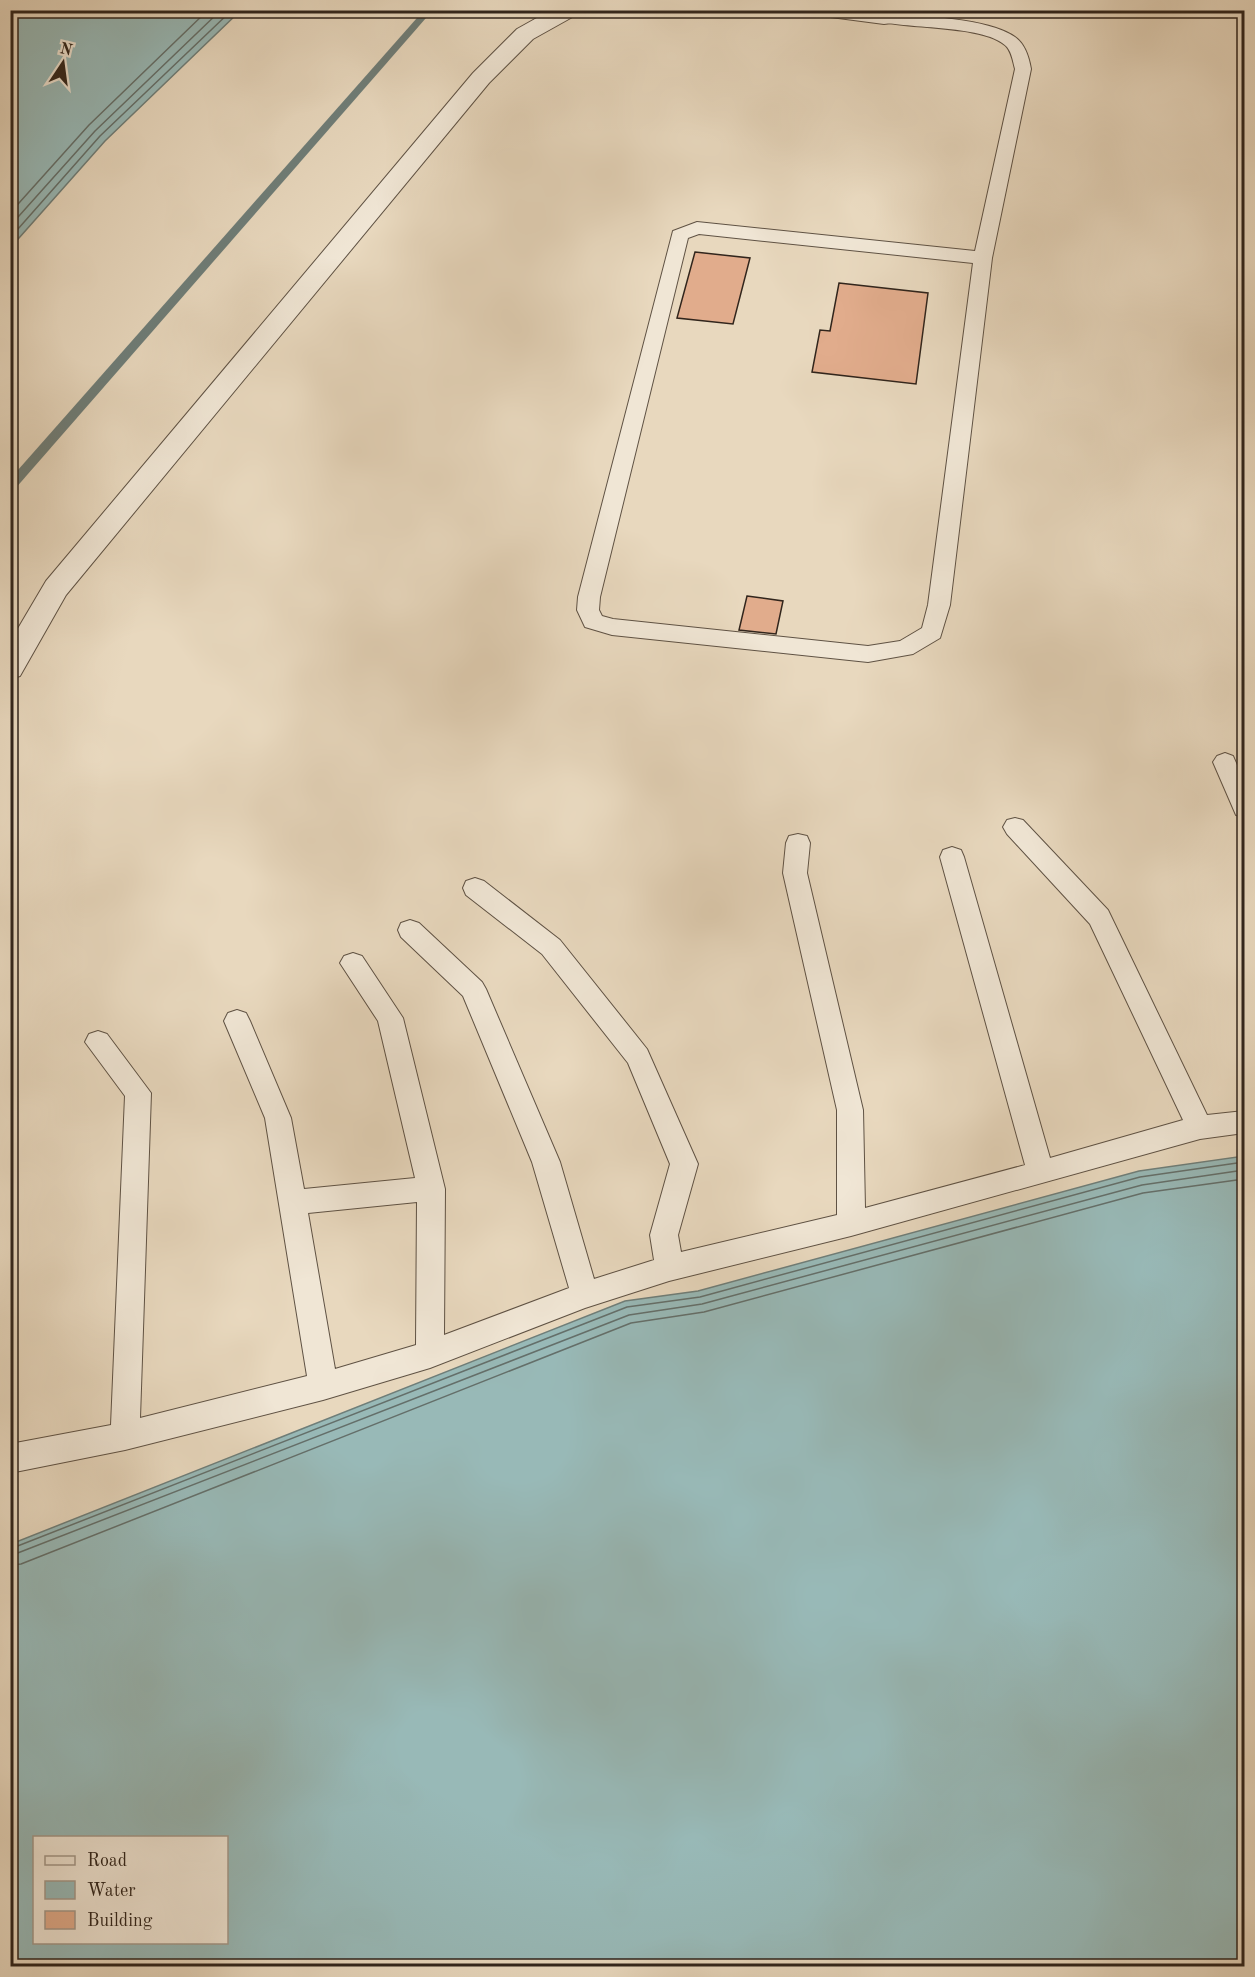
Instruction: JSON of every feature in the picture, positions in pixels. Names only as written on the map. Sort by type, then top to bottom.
[{"type":"street","points":[[10,668],[56,588],[481,78],[525,34],[568,10]]},
{"type":"street","points":[[823,10],[884,18]]},
{"type":"lane","points":[[884,18],[992,32],[1009,40],[1020,54],[1023,69],[983,258],[939,605],[932,632],[905,648],[868,654],[612,627],[593,621],[588,610],[589,597],[680,235],[697,228],[983,258]]},
{"type":"lane","points":[[1225,762],[1245,808]]},
{"type":"lane","points":[[1015,827],[1099,917],[1200,1127]]},
{"type":"lane","points":[[798,843],[795,873],[850,1110],[851,1224]]},
{"type":"lane","points":[[952,856],[1041,1173]]},
{"type":"lane","points":[[475,888],[551,947],[638,1057],[684,1164],[664,1235],[669,1268]]},
{"type":"lane","points":[[410,930],[473,989],[546,1162],[585,1295]]},
{"type":"lane","points":[[353,963],[390,1018],[431,1189],[430,1354]]},
{"type":"lane","points":[[237,1021],[278,1118],[323,1386]]},
{"type":"lane","points":[[98,1042],[138,1093],[125,1436]]},
{"type":"lane","points":[[10,1459],[125,1436],[323,1386],[430,1354],[585,1295],[669,1268],[851,1224],[1200,1127],[1245,1122]]},
{"type":"lane","points":[[292,1202],[431,1189]]},
{"type":"water","points":[[11,10],[240,11],[105,141],[11,247]]},
{"type":"water","points":[[1244,1156],[1244,1966],[11,1966],[11,1544],[625,1301],[698,1291],[1139,1171]]},
{"type":"building","points":[[695,252],[750,258],[733,324],[677,318]]},
{"type":"building","points":[[839,283],[928,293],[916,384],[812,372],[820,330],[830,331]]},
{"type":"building","points":[[747,596],[783,601],[776,634],[739,630]]},
{"type":"waterway","points":[[10,487],[429,10]]}]
